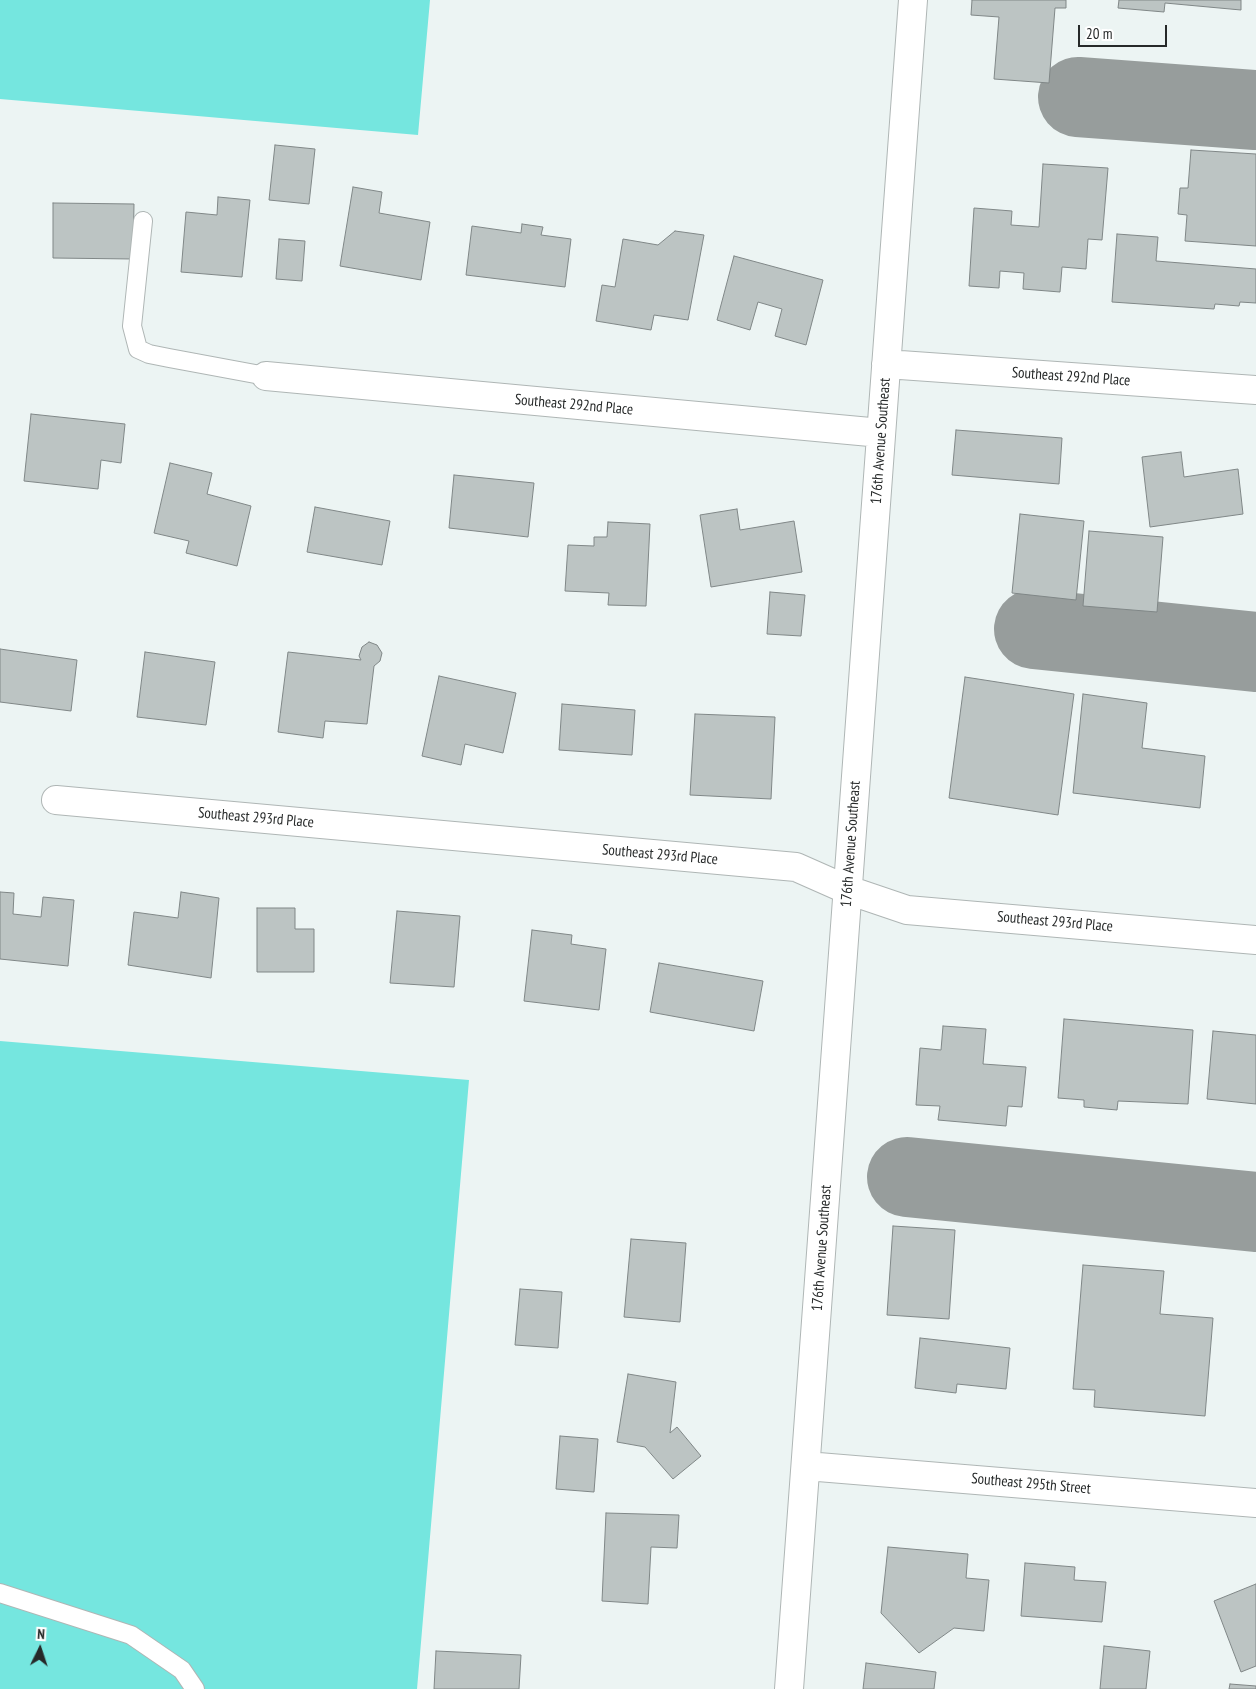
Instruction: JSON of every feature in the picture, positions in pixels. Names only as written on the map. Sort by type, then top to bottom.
[{"type":"street","name":"176th Avenue Southeast","points":[[790,1689],[913,0]]},
{"type":"street","name":"Southeast 292nd Place","points":[[886,364],[1256,390]]},
{"type":"street","name":"Southeast 292nd Place","points":[[266,376],[881,433]]},
{"type":"street","name":"Southeast 293rd Place","points":[[56,800],[796,867],[848,890],[906,910],[1256,940]]},
{"type":"street","name":"Southeast 295th Street","points":[[806,1466],[1256,1503]]},
{"type":"lane","points":[[143,220],[132,326],[138,349],[149,354],[266,376]]},
{"type":"lane","points":[[0,1593],[131,1635],[182,1670],[195,1689]]},
{"type":"shaded area","points":[[0,0],[430,0],[418,135],[0,99]]},
{"type":"shaded area","points":[[0,1041],[469,1080],[417,1689],[0,1689]]},
{"type":"building","points":[[972,0],[1066,0],[1066,8],[1055,8],[1049,83],[994,79],[999,17],[971,15]]},
{"type":"building","points":[[1119,0],[1241,0],[1241,10],[1165,3],[1164,12],[1118,8]]},
{"type":"building","points":[[275,145],[315,149],[309,204],[269,200]]},
{"type":"building","points":[[1191,150],[1256,154],[1256,246],[1185,241],[1187,215],[1178,214],[1180,188],[1188,188]]},
{"type":"building","points":[[1043,164],[1108,168],[1102,240],[1088,239],[1086,269],[1062,267],[1060,292],[1023,289],[1024,273],[1000,271],[999,288],[969,286],[974,208],[1012,211],[1011,225],[1039,227]]},
{"type":"building","points":[[353,187],[382,192],[379,213],[430,222],[421,280],[340,266]]},
{"type":"building","points":[[218,197],[250,200],[242,277],[181,272],[186,212],[217,215]]},
{"type":"building","points":[[53,203],[134,204],[133,259],[53,258]]},
{"type":"building","points":[[522,224],[543,227],[541,235],[571,239],[565,287],[466,275],[472,226],[521,233]]},
{"type":"building","points":[[675,231],[704,235],[688,320],[654,315],[651,330],[596,321],[602,285],[615,287],[623,239],[658,245]]},
{"type":"building","points":[[1117,234],[1158,237],[1156,261],[1256,269],[1256,303],[1240,302],[1239,306],[1215,304],[1214,309],[1112,302]]},
{"type":"building","points":[[279,239],[305,241],[302,281],[276,279]]},
{"type":"building","points":[[734,256],[823,280],[806,345],[775,336],[782,309],[758,302],[750,330],[717,320]]},
{"type":"building","points":[[31,414],[125,424],[121,463],[101,460],[98,489],[24,481]]},
{"type":"building","points":[[956,430],[1062,438],[1059,484],[952,475]]},
{"type":"building","points":[[1181,452],[1184,477],[1238,469],[1243,514],[1150,527],[1142,457]]},
{"type":"building","points":[[170,463],[212,473],[207,494],[251,506],[237,566],[186,553],[189,541],[154,533]]},
{"type":"building","points":[[454,475],[534,483],[528,537],[449,528]]},
{"type":"building","points":[[315,507],[390,521],[382,565],[307,552]]},
{"type":"building","points":[[737,509],[740,530],[794,521],[802,572],[711,587],[700,515]]},
{"type":"building","points":[[1020,514],[1084,521],[1076,600],[1012,593]]},
{"type":"building","points":[[608,522],[650,524],[646,606],[608,605],[609,593],[565,591],[568,545],[594,546],[594,537],[607,537]]},
{"type":"building","points":[[1089,531],[1163,537],[1157,612],[1083,606]]},
{"type":"building","points":[[770,592],[805,595],[801,636],[767,634]]},
{"type":"building","points":[[369,642],[377,645],[382,653],[380,661],[374,666],[367,724],[325,721],[323,738],[278,732],[288,652],[361,660],[359,656],[362,647]]},
{"type":"building","points":[[0,649],[77,660],[71,711],[0,702]]},
{"type":"building","points":[[145,652],[215,662],[206,725],[137,717]]},
{"type":"building","points":[[439,676],[516,693],[503,753],[465,744],[461,765],[422,756]]},
{"type":"building","points":[[965,677],[1074,694],[1058,815],[949,798]]},
{"type":"building","points":[[1083,694],[1147,703],[1142,748],[1205,756],[1200,808],[1073,793]]},
{"type":"building","points":[[562,704],[635,710],[632,755],[559,750]]},
{"type":"building","points":[[695,714],[775,717],[771,799],[690,795]]},
{"type":"building","points":[[0,892],[14,893],[13,914],[41,917],[43,897],[74,900],[68,966],[0,959]]},
{"type":"building","points":[[181,892],[219,898],[211,978],[128,965],[134,912],[178,918]]},
{"type":"building","points":[[257,908],[295,908],[295,929],[314,929],[314,972],[257,972]]},
{"type":"building","points":[[397,911],[460,916],[454,987],[390,983]]},
{"type":"building","points":[[532,930],[572,935],[571,944],[606,949],[599,1010],[524,1001]]},
{"type":"building","points":[[659,963],[763,981],[754,1031],[650,1012]]},
{"type":"building","points":[[1064,1019],[1193,1030],[1188,1104],[1118,1101],[1117,1110],[1084,1107],[1084,1100],[1058,1098]]},
{"type":"building","points":[[943,1026],[986,1029],[983,1064],[1026,1067],[1022,1107],[1008,1106],[1006,1126],[938,1120],[940,1106],[916,1105],[920,1048],[941,1050]]},
{"type":"building","points":[[1213,1031],[1256,1035],[1256,1104],[1207,1099]]},
{"type":"building","points":[[893,1226],[955,1230],[949,1319],[887,1315]]},
{"type":"building","points":[[631,1239],[686,1243],[680,1322],[624,1317]]},
{"type":"building","points":[[1083,1265],[1164,1271],[1160,1314],[1213,1318],[1205,1416],[1094,1407],[1095,1390],[1073,1389]]},
{"type":"building","points":[[520,1289],[562,1292],[558,1348],[515,1345]]},
{"type":"building","points":[[920,1338],[1010,1348],[1006,1389],[957,1384],[956,1393],[915,1388]]},
{"type":"building","points":[[628,1374],[676,1382],[670,1433],[677,1427],[701,1456],[673,1479],[645,1447],[617,1442]]},
{"type":"building","points":[[560,1436],[598,1439],[594,1492],[556,1489]]},
{"type":"building","points":[[606,1513],[679,1515],[677,1548],[651,1547],[648,1604],[602,1601]]},
{"type":"building","points":[[888,1547],[968,1554],[966,1578],[989,1580],[984,1631],[954,1628],[919,1653],[881,1613]]},
{"type":"building","points":[[1025,1563],[1075,1567],[1074,1580],[1106,1582],[1102,1622],[1021,1616]]},
{"type":"building","points":[[1256,1584],[1256,1666],[1241,1672],[1214,1601]]},
{"type":"building","points":[[1104,1646],[1150,1651],[1146,1689],[1100,1689]]},
{"type":"building","points":[[436,1651],[521,1655],[519,1689],[434,1689]]},
{"type":"building","points":[[866,1663],[936,1672],[934,1689],[863,1689]]},
{"type":"building","points":[[1230,1684],[1256,1686],[1256,1689],[1229,1689]]},
{"type":"taxiway","points":[[1078,97],[1256,110]]},
{"type":"taxiway","points":[[1034,629],[1256,652]]},
{"type":"taxiway","points":[[907,1177],[1256,1212]]}]
